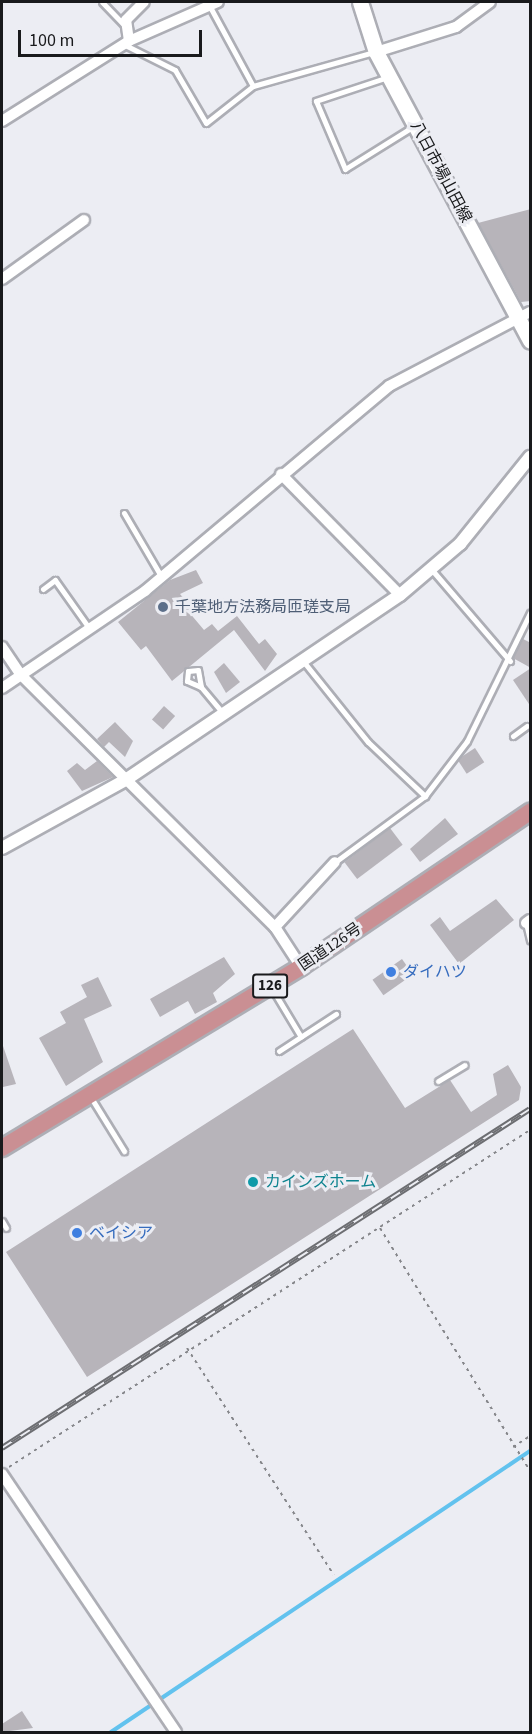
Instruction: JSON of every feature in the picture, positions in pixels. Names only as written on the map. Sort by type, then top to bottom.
[{"type":"highway","name":"国道126号","points":[[2,1148],[301,966],[531,812]]},
{"type":"main road","name":"八日市場山田線","points":[[360,2],[376,52],[415,125],[524,315],[531,340]]},
{"type":"street","points":[[126,43],[126,20],[144,2]]},
{"type":"street","points":[[376,52],[456,27],[490,2]]},
{"type":"street","points":[[2,122],[126,43],[213,4]]},
{"type":"street","points":[[2,279],[84,220]]},
{"type":"street","points":[[2,688],[90,630],[162,577],[281,474],[389,386],[524,315]]},
{"type":"street","points":[[2,848],[127,779],[400,595],[432,570],[531,458]]},
{"type":"street","points":[[281,474],[400,595]]},
{"type":"street","points":[[2,647],[21,675],[275,927],[301,966]]},
{"type":"street","points":[[275,927],[335,862]]},
{"type":"street","points":[[2,1473],[176,1732]]},
{"type":"lane","points":[[102,2],[127,28]]},
{"type":"lane","points":[[213,4],[253,86]]},
{"type":"lane","points":[[126,43],[175,70],[206,123],[253,86],[376,52]]},
{"type":"lane","points":[[389,76],[316,101],[345,169],[415,125]]},
{"type":"lane","points":[[124,513],[162,577]]},
{"type":"lane","points":[[432,570],[510,661]]},
{"type":"lane","points":[[44,589],[55,580],[90,630]]},
{"type":"lane","points":[[335,862],[425,796],[466,741],[510,661],[531,613]]},
{"type":"lane","points":[[303,661],[368,742],[425,796]]},
{"type":"lane","points":[[201,687],[224,714]]},
{"type":"lane","points":[[513,735],[527,726]]},
{"type":"lane","points":[[528,922],[531,941]]},
{"type":"lane","points":[[270,985],[301,1036]]},
{"type":"lane","points":[[279,1050],[336,1014]]},
{"type":"lane","points":[[438,1081],[465,1065]]},
{"type":"lane","points":[[89,1095],[124,1151]]},
{"type":"lane","points":[[2,1221],[6,1228]]},
{"type":"path","points":[[2,1473],[187,1348],[380,1228],[531,1130]]},
{"type":"path","points":[[380,1228],[513,1447],[531,1472]]},
{"type":"path","points":[[187,1348],[334,1575]]},
{"type":"path","points":[[513,1447],[531,1436]]},
{"type":"path","points":[[526,1465],[531,1462]]},
{"type":"building","points":[[531,209],[531,301],[521,302],[478,223]]},
{"type":"building","points":[[196,570],[203,583],[180,594],[192,608],[188,611],[204,630],[212,624],[218,631],[237,616],[259,644],[265,639],[277,654],[265,671],[234,630],[172,681],[146,646],[141,650],[118,622],[170,580]]},
{"type":"building","points":[[523,639],[531,643],[531,668],[513,658]]},
{"type":"building","points":[[224,663],[240,682],[226,693],[214,672]]},
{"type":"building","points":[[531,668],[531,707],[513,680]]},
{"type":"building","points":[[164,706],[175,716],[163,729],[152,719]]},
{"type":"building","points":[[115,722],[133,741],[125,757],[109,742],[104,747],[97,739]]},
{"type":"building","points":[[475,748],[484,762],[467,774],[457,759]]},
{"type":"building","points":[[97,761],[113,777],[82,791],[67,771],[77,763],[85,770]]},
{"type":"building","points":[[445,818],[458,834],[420,862],[410,849]]},
{"type":"building","points":[[390,828],[403,845],[357,879],[344,862]]},
{"type":"building","points":[[496,899],[514,920],[459,964],[430,925],[440,917],[450,931]]},
{"type":"building","points":[[224,957],[235,974],[213,993],[217,1002],[195,1014],[188,1001],[160,1017],[150,999]]},
{"type":"building","points":[[402,959],[413,975],[383,995],[373,980]]},
{"type":"building","points":[[98,977],[112,1006],[84,1019],[103,1062],[66,1086],[39,1038],[66,1023],[60,1012],[87,997],[81,985]]},
{"type":"building","name":"カインズホーム","points":[[353,1029],[405,1108],[450,1080],[471,1112],[497,1095],[493,1074],[508,1065],[521,1087],[519,1100],[87,1377],[6,1252]]},
{"type":"building","points":[[2,1043],[16,1084],[3,1087],[2,1081]]},
{"type":"building","points":[[22,1711],[33,1728],[2,1732],[2,1724]]},
{"type":"waterway","points":[[111,1732],[530,1451]]},
{"type":"railway","points":[[2,1448],[530,1109]]},
{"type":"place","name":"千葉地方法務局匝瑳支局","points":[[163,607]]},
{"type":"place","name":"ダイハツ","points":[[391,972]]},
{"type":"place","name":"カインズホーム","points":[[253,1182]]},
{"type":"place","name":"ベイシア","points":[[77,1233]]}]
